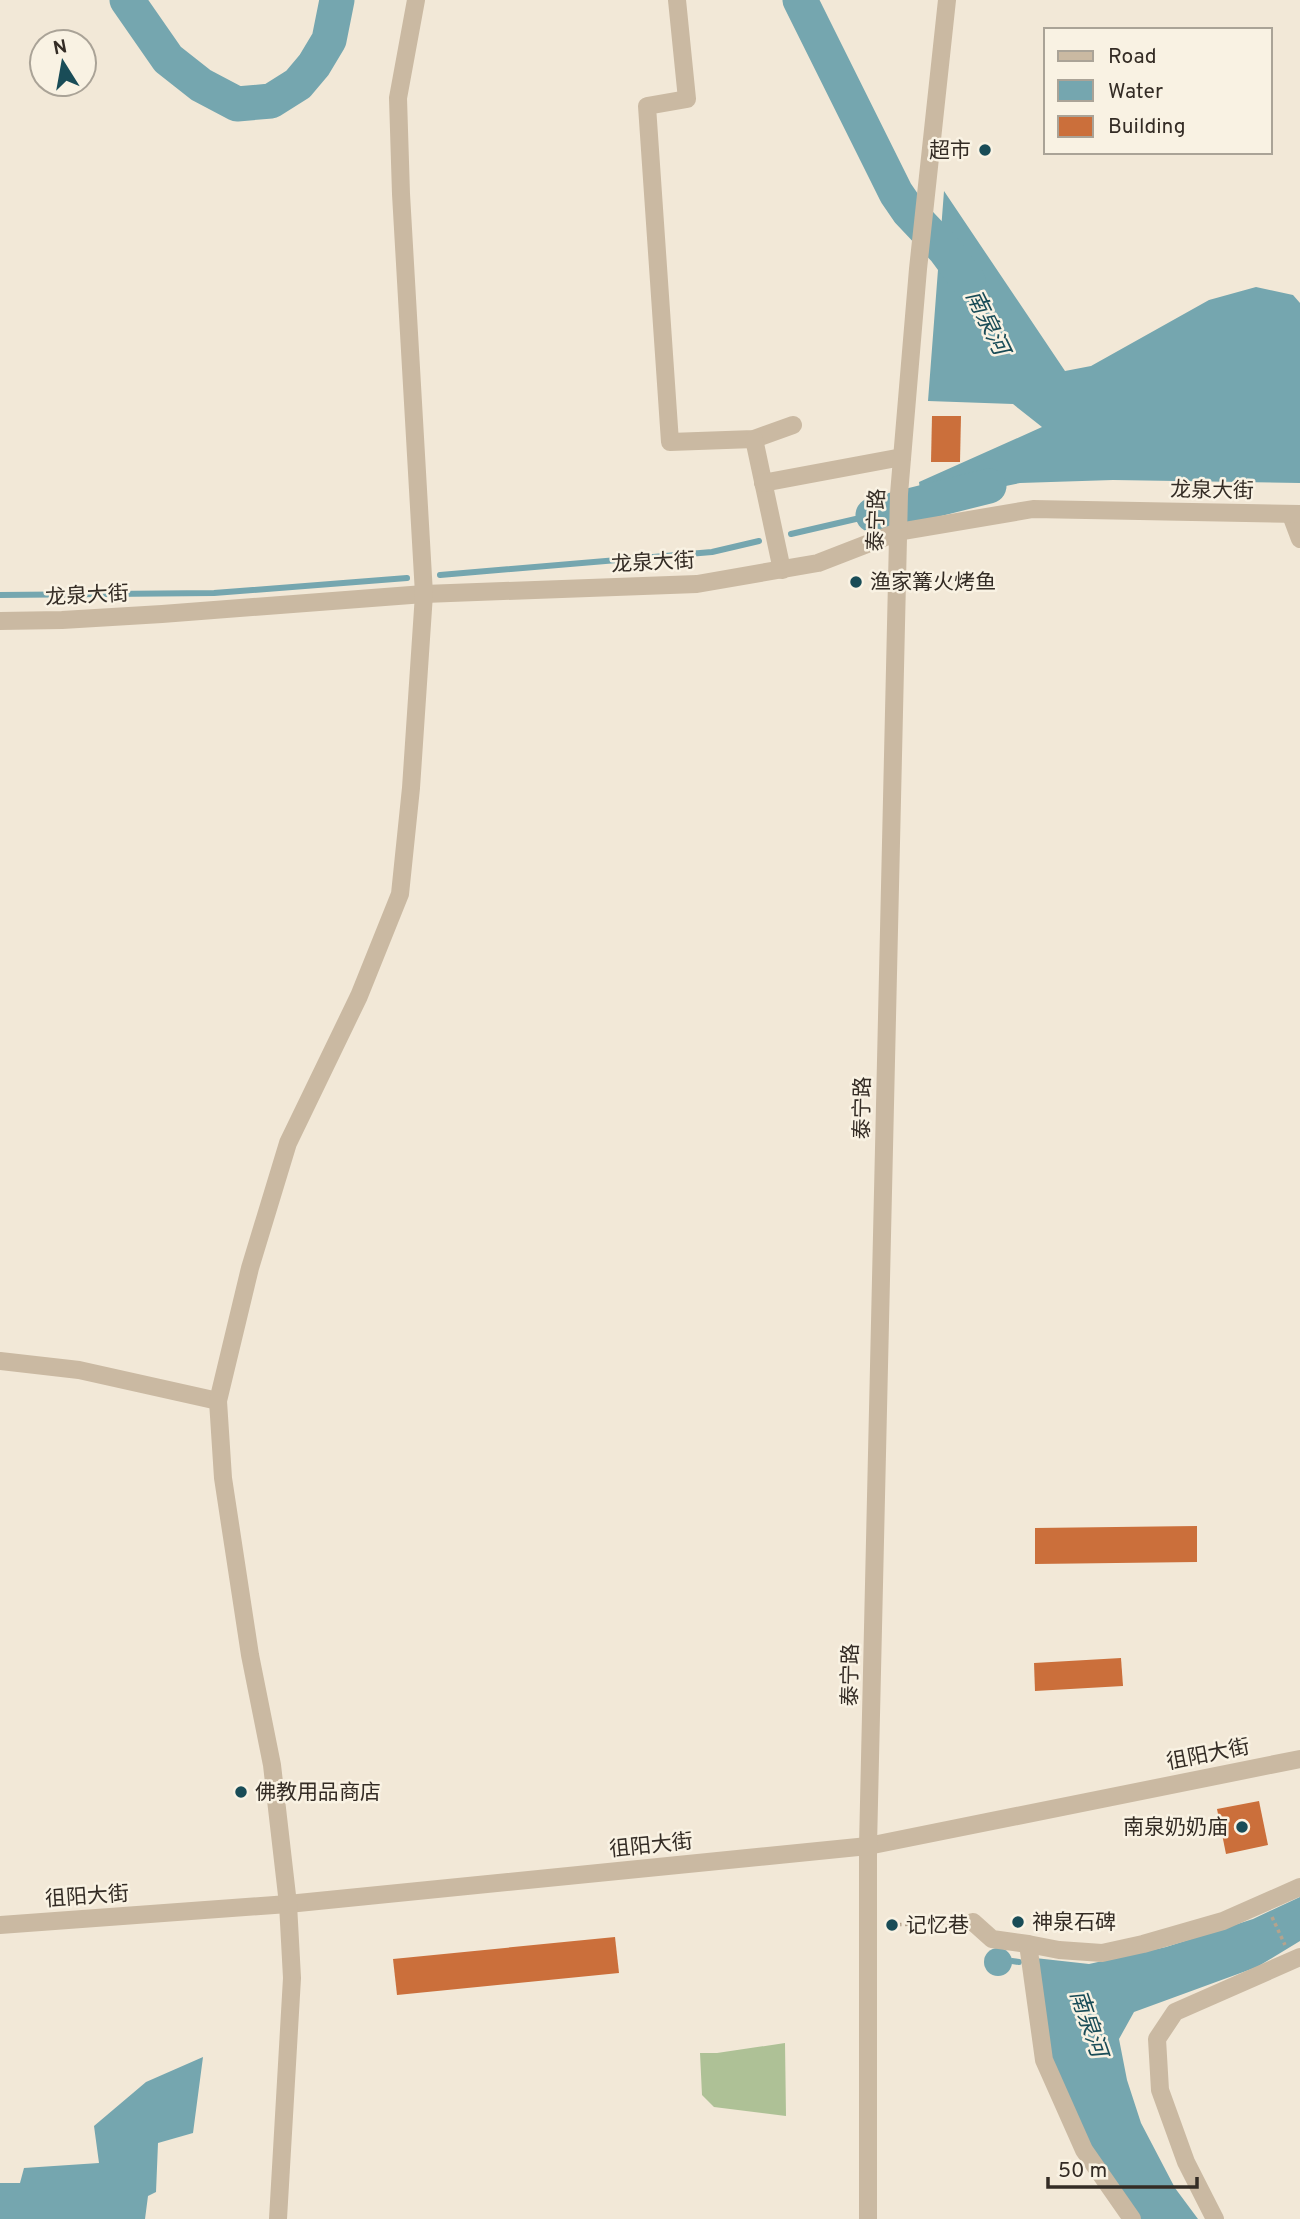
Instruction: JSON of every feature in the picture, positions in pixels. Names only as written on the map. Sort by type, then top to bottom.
[{"type":"street","points":[[278,2219],[292,1978],[288,1905],[272,1765],[250,1655],[223,1478],[218,1401],[250,1268],[288,1143],[359,996],[400,894],[411,788],[424,594],[398,98],[416,0]]},
{"type":"street","points":[[677,0],[687,99],[647,106],[670,442],[754,439],[793,425]]},
{"type":"street","name":"泰宁路","points":[[868,2219],[868,1846],[899,494],[918,270],[947,0]]},
{"type":"street","points":[[754,439],[782,570]]},
{"type":"street","points":[[763,483],[902,457]]},
{"type":"street","name":"龙泉大街","points":[[0,621],[162,614],[424,594],[697,584],[818,563],[898,532],[1033,509],[1296,514]]},
{"type":"street","points":[[1296,514],[1300,539]]},
{"type":"street","points":[[0,1361],[79,1370],[218,1401]]},
{"type":"street","name":"徂阳大街","points":[[0,1925],[288,1905],[868,1846],[1300,1759]]},
{"type":"street","points":[[973,1922],[992,1939],[1059,1951],[1102,1953],[1223,1921],[1300,1887]]},
{"type":"street","points":[[1028,1944],[1044,2060],[1084,2150],[1132,2219]]},
{"type":"street","points":[[1215,2219],[1186,2162],[1160,2090],[1157,2039],[1175,2012],[1296,1959]]},
{"type":"path","points":[[1265,1902],[1296,1959]]},
{"type":"path","points":[[868,1925],[951,1924]]},
{"type":"green space","points":[[785,2043],[786,2116],[714,2107],[702,2095],[700,2053]]},
{"type":"water","points":[[944,191],[1065,371],[1091,366],[1209,300],[1256,287],[1293,295],[1300,303],[1300,483],[1113,480],[1020,483],[952,497],[921,498],[919,482],[1042,427],[1013,404],[928,401]]},
{"type":"water","points":[[1300,1897],[1300,1941],[1257,1967],[1134,2012],[1119,2039],[1127,2080],[1141,2123],[1175,2188],[1198,2219],[1137,2219],[1077,2120],[1050,2057],[1035,1958],[1089,1964],[1166,1947],[1253,1919]]},
{"type":"water","points":[[998,1948],[1008,1952],[1012,1962],[1008,1972],[998,1976],[988,1972],[984,1962],[988,1952]]},
{"type":"water","points":[[203,2057],[193,2133],[158,2143],[156,2192],[148,2196],[145,2219],[0,2219],[0,2183],[20,2183],[24,2168],[99,2163],[94,2126],[146,2082]]},
{"type":"building","points":[[932,416],[961,416],[960,462],[931,462]]},
{"type":"building","points":[[1197,1526],[1197,1562],[1035,1564],[1035,1528]]},
{"type":"building","points":[[1121,1658],[1123,1686],[1035,1691],[1034,1663]]},
{"type":"building","name":"南泉奶奶庙","points":[[1259,1801],[1268,1845],[1226,1854],[1217,1809]]},
{"type":"building","points":[[615,1937],[619,1973],[397,1995],[393,1959]]},
{"type":"waterway","name":"南泉河","points":[[127,0],[168,59],[201,85],[237,104],[271,101],[298,84],[314,65],[329,40],[337,0]]},
{"type":"waterway","name":"南泉河","points":[[800,0],[896,193],[968,281]]},
{"type":"waterway","points":[[873,515],[989,486]]},
{"type":"waterway","points":[[791,534],[873,515]]},
{"type":"waterway","points":[[440,575],[712,552],[759,541]]},
{"type":"waterway","points":[[0,595],[214,593],[407,578]]},
{"type":"waterway","points":[[1012,1961],[1019,1962]]},
{"type":"place","name":"超市","points":[[985,150]]},
{"type":"place","name":"渔家篝火烤鱼","points":[[856,582]]},
{"type":"place","name":"佛教用品商店","points":[[241,1792]]},
{"type":"place","name":"南泉奶奶庙","points":[[1242,1827]]},
{"type":"place","name":"神泉石碑","points":[[1018,1922]]},
{"type":"place","name":"记忆巷","points":[[892,1925]]}]
